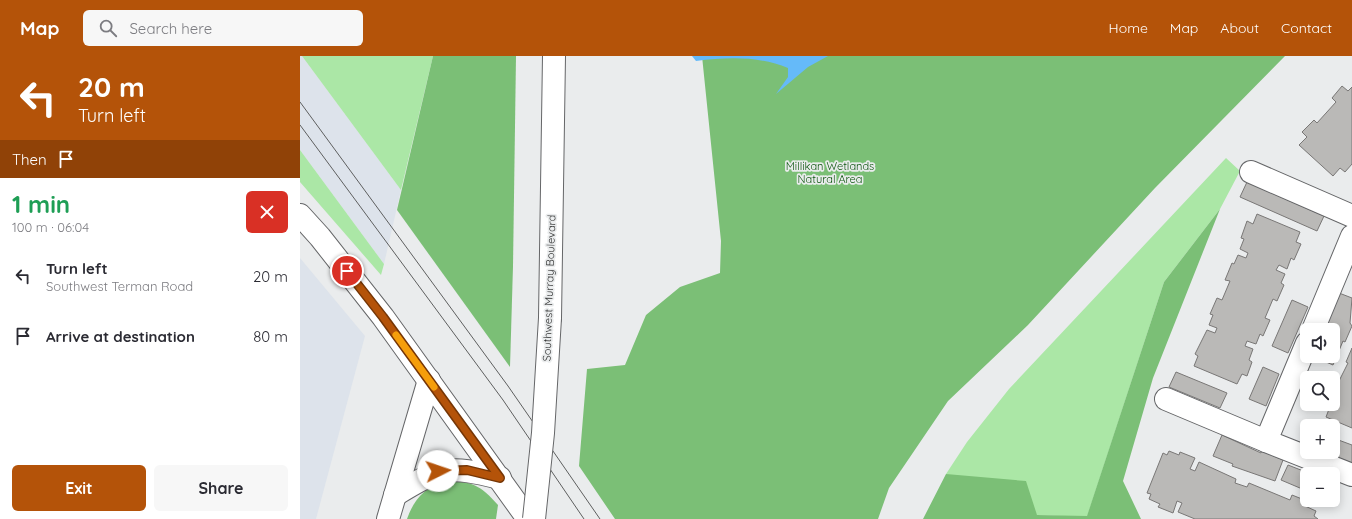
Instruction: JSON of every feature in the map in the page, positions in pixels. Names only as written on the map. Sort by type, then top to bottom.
[{"type":"street","name":"Southwest Murray Boulevard","points":[[534,519],[543,433],[550,318],[554,56]]},
{"type":"street","points":[[1251,172],[1352,216]]},
{"type":"street","points":[[300,215],[320,237],[383,317],[528,519]]},
{"type":"street","points":[[1316,323],[1352,236]]},
{"type":"street","points":[[1266,441],[1300,361]]},
{"type":"street","points":[[388,519],[429,380]]},
{"type":"street","points":[[1166,399],[1352,475]]},
{"type":"street","points":[[395,496],[421,479],[438,471],[467,470],[500,478]]},
{"type":"shaded area","points":[[300,56],[302,56],[401,190],[384,264],[300,150]]},
{"type":"shaded area","points":[[300,258],[365,336],[316,519],[300,519]]},
{"type":"green space","points":[[302,56],[433,56],[401,190]]},
{"type":"green space","points":[[433,56],[516,56],[510,367],[397,210]]},
{"type":"green space","name":"Millikan Wetlands Natural Area","points":[[702,56],[1285,56],[1155,188],[1028,325],[948,401],[889,488],[878,519],[615,519],[579,466],[587,369],[625,365],[646,315],[680,287],[720,273],[721,241]]},
{"type":"green space","points":[[300,150],[384,264],[381,275],[300,182]]},
{"type":"green space","points":[[1226,158],[1240,171],[1220,209],[1164,282],[1087,517],[1037,515],[946,474],[967,442],[1009,389]]},
{"type":"green space","points":[[1220,209],[1153,378],[1123,481],[1141,519],[923,519],[946,474],[1026,481],[1037,515],[1087,516],[1164,282]]},
{"type":"green space","points":[[445,481],[469,483],[486,493],[498,505],[496,519],[407,519],[413,505],[426,490]]},
{"type":"water","points":[[692,56],[828,56],[808,67],[776,94],[788,77],[788,68],[755,59],[732,58],[696,61]]},
{"type":"building","points":[[1342,86],[1348,91],[1352,87],[1352,164],[1345,172],[1340,168],[1333,176],[1299,145],[1307,137],[1302,132],[1314,120],[1317,123],[1336,102],[1332,98]]},
{"type":"building","points":[[1247,182],[1324,216],[1317,231],[1240,197]]},
{"type":"building","points":[[1257,214],[1300,232],[1296,242],[1301,244],[1294,260],[1291,258],[1287,269],[1279,265],[1276,270],[1285,274],[1281,283],[1284,285],[1277,301],[1273,299],[1265,318],[1270,320],[1263,336],[1260,334],[1256,344],[1247,341],[1245,346],[1253,349],[1249,360],[1252,362],[1247,376],[1242,374],[1237,384],[1194,366],[1198,356],[1195,354],[1207,330],[1215,333],[1217,328],[1209,325],[1213,315],[1210,314],[1217,298],[1222,300],[1230,281],[1225,280],[1232,263],[1234,264],[1238,255],[1246,258],[1248,253],[1240,249],[1244,239],[1241,238],[1247,221],[1253,224]]},
{"type":"building","points":[[1339,293],[1352,298],[1350,323],[1352,326],[1345,342],[1343,341],[1340,348],[1340,323],[1328,323]]},
{"type":"building","points":[[1292,300],[1308,307],[1288,353],[1272,346]]},
{"type":"building","points":[[1352,348],[1352,428],[1340,423],[1340,419],[1331,419],[1326,417],[1328,411],[1340,411],[1340,379],[1348,363],[1346,362]]},
{"type":"building","points":[[1263,367],[1279,374],[1266,406],[1249,399]]},
{"type":"building","points":[[1176,372],[1227,393],[1220,408],[1169,387]]},
{"type":"building","points":[[1222,435],[1261,453],[1262,451],[1283,460],[1275,481],[1232,466],[1233,464],[1213,456]]},
{"type":"building","points":[[1340,441],[1352,445],[1352,463],[1340,458]]},
{"type":"building","points":[[1169,451],[1179,455],[1180,452],[1195,458],[1190,469],[1195,471],[1199,462],[1236,479],[1235,483],[1247,487],[1249,483],[1290,500],[1292,495],[1300,498],[1300,507],[1307,507],[1316,511],[1314,516],[1318,519],[1195,519],[1178,512],[1182,503],[1177,501],[1173,513],[1158,507],[1160,504],[1149,499],[1151,494],[1147,493],[1163,453],[1167,455]]},
{"type":"building","points":[[1288,465],[1300,470],[1300,488],[1281,480]]},
{"type":"tram line","points":[[300,102],[508,386],[600,519]]},
{"type":"tram line","points":[[300,125],[503,400],[584,519]]},
{"type":"slow traffic","points":[[396,335],[434,387]]},
{"type":"route","points":[[347,271],[383,317],[500,478],[467,470],[438,471]]}]
